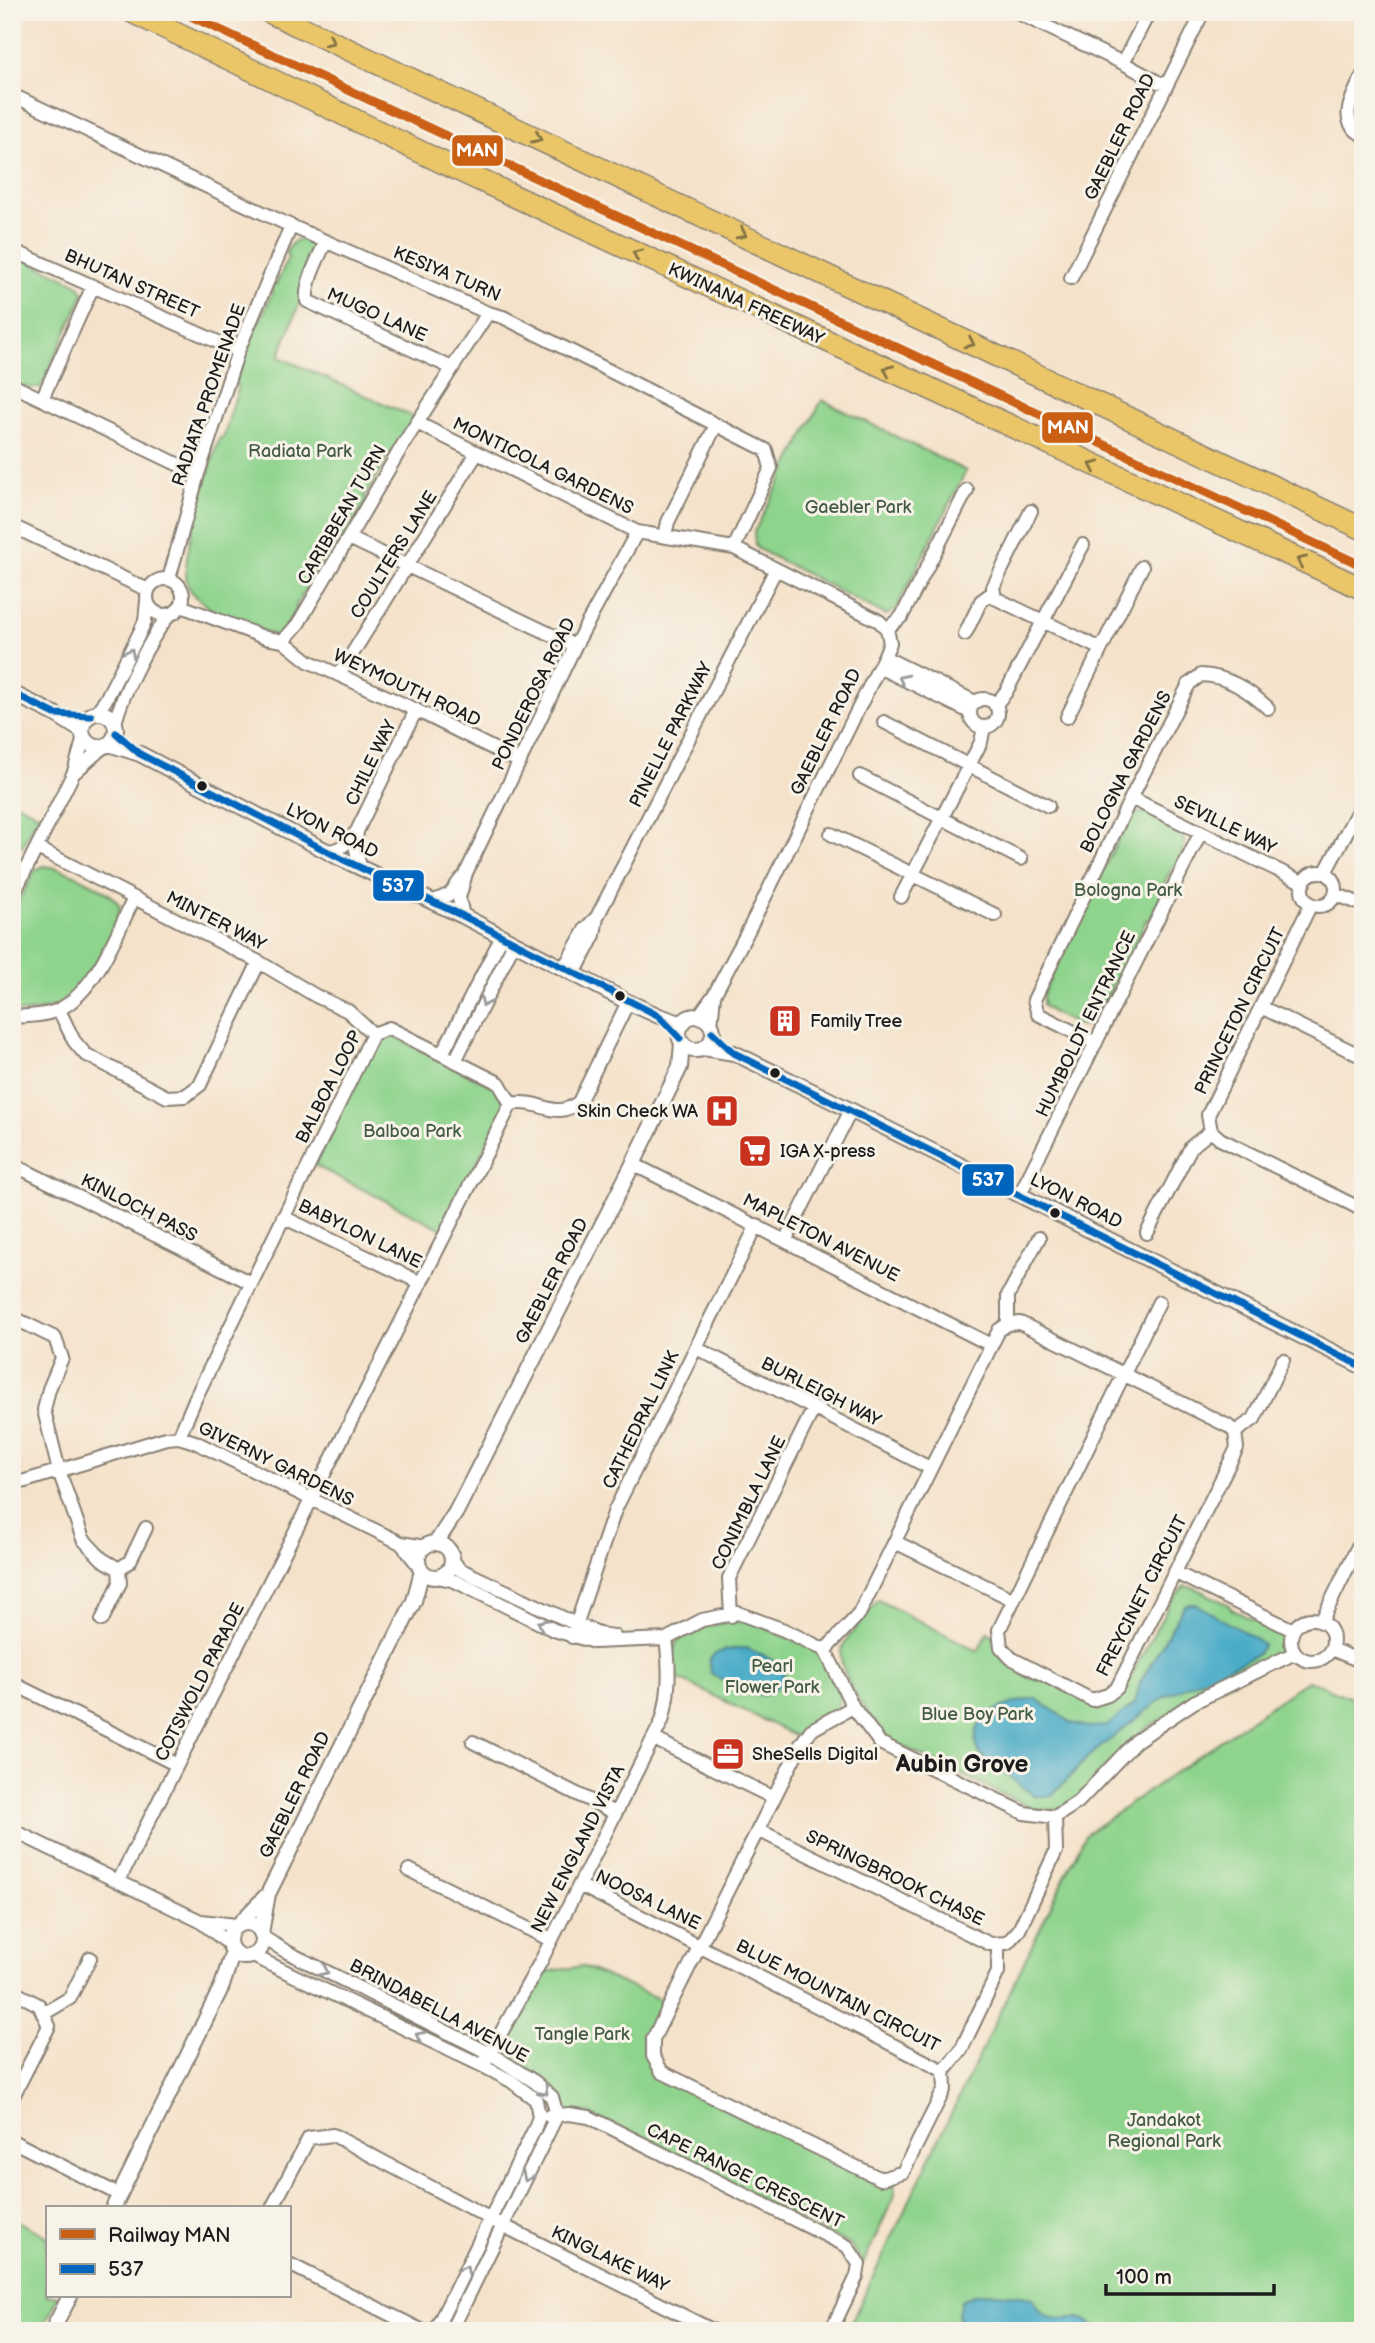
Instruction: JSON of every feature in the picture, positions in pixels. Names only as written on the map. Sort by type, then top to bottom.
[{"type":"highway","name":"KWINANA FREEWAY","points":[[132,12],[471,176],[1363,589]]},
{"type":"highway","points":[[269,12],[1363,529]]},
{"type":"street","points":[[1016,12],[1167,84]]},
{"type":"street","points":[[1123,63],[1149,12]]},
{"type":"street","name":"GAEBLER ROAD","points":[[1071,278],[1202,12]]},
{"type":"street","points":[[1363,75],[1348,108],[1348,119],[1356,132],[1363,135]]},
{"type":"street","name":"KESIYA TURN","points":[[12,94],[291,226],[488,313],[503,317],[766,450],[771,468],[734,548]]},
{"type":"street","name":"RADIATA PROMENADE","points":[[169,579],[198,474],[238,351],[291,226]]},
{"type":"street","name":"MUGO LANE","points":[[326,241],[314,269],[306,295],[307,302],[452,368]]},
{"type":"street","name":"BHUTAN STREET","points":[[12,250],[238,351]]},
{"type":"street","points":[[42,400],[93,286]]},
{"type":"street","name":"CARIBBEAN TURN","points":[[283,641],[298,624],[417,423],[488,313]]},
{"type":"street","points":[[12,385],[198,474]]},
{"type":"street","name":"MONTICOLA GARDENS","points":[[417,423],[637,532],[734,548],[879,621],[887,629]]},
{"type":"street","points":[[665,536],[668,522],[716,425]]},
{"type":"street","name":"COULTERS LANE","points":[[339,675],[477,453]]},
{"type":"street","points":[[887,629],[902,616],[967,489]]},
{"type":"street","points":[[1031,511],[992,593],[995,598],[1101,649]]},
{"type":"street","points":[[12,526],[148,596],[153,611],[159,615],[169,615]]},
{"type":"street","name":"PONDEROSA ROAD","points":[[463,916],[459,898],[466,873],[575,646],[637,532]]},
{"type":"street","points":[[349,538],[575,646]]},
{"type":"street","points":[[973,707],[974,723],[985,727],[997,718],[995,705],[1006,692],[1083,545]]},
{"type":"street","points":[[1067,717],[1142,566]]},
{"type":"street","name":"PINELLE PARKWAY","points":[[569,971],[586,928],[597,917],[776,569]]},
{"type":"street","points":[[12,897],[74,772],[83,724],[105,701],[145,621],[148,596],[157,581],[169,579],[182,590],[181,606],[169,615],[160,627],[120,706],[111,737],[74,772]]},
{"type":"street","points":[[965,634],[981,601],[992,593]]},
{"type":"street","points":[[181,606],[266,638],[283,641]]},
{"type":"street","name":"GAEBLER ROAD","points":[[698,1017],[714,995],[746,935],[882,662],[890,643],[887,629]]},
{"type":"street","name":"WEYMOUTH ROAD","points":[[283,641],[309,661],[520,762]]},
{"type":"street","points":[[882,662],[973,707]]},
{"type":"street","name":"BOLOGNA GARDENS","points":[[1096,1042],[1038,1014],[1034,1000],[1130,798],[1189,684],[1201,675],[1218,676],[1248,691],[1268,708]]},
{"type":"street","points":[[12,693],[55,714],[83,734],[92,746],[111,737]]},
{"type":"street","points":[[973,707],[985,699],[995,705]]},
{"type":"street","name":"CHILE WAY","points":[[327,851],[344,846],[357,831],[416,710]]},
{"type":"street","points":[[55,714],[108,716],[111,737]]},
{"type":"street","points":[[884,722],[1048,806]]},
{"type":"street","points":[[901,897],[985,735],[985,727]]},
{"type":"street","name":"LYON ROAD","points":[[111,737],[327,851],[463,916],[659,1016],[682,1035]]},
{"type":"street","points":[[860,776],[1021,859]]},
{"type":"street","name":"SEVILLE WAY","points":[[1130,798],[1304,883]]},
{"type":"street","points":[[1325,873],[1363,801]]},
{"type":"street","name":"CHILE WAY","points":[[357,831],[355,845],[360,867]]},
{"type":"street","name":"HUMBOLDT ENTRANCE","points":[[1020,1194],[1201,832]]},
{"type":"street","points":[[831,834],[995,915]]},
{"type":"street","name":"MINTER WAY","points":[[37,848],[348,1011],[373,1034]]},
{"type":"street","points":[[1316,872],[1325,873],[1336,885],[1335,894],[1330,902],[1320,906],[1311,904],[1302,890],[1304,883],[1308,876],[1316,872]]},
{"type":"street","name":"PONDEROSA ROAD","points":[[432,902],[450,894],[466,873]]},
{"type":"street","points":[[1335,894],[1363,905]]},
{"type":"street","points":[[12,1017],[59,1010],[79,996],[97,971],[134,898]]},
{"type":"street","name":"PRINCETON CIRCUIT","points":[[1211,1131],[1208,1115],[1311,904]]},
{"type":"street","points":[[442,1054],[508,939]]},
{"type":"street","points":[[455,1061],[508,939]]},
{"type":"street","points":[[59,1010],[74,1041],[85,1054],[167,1097],[185,1096],[200,1085],[259,962]]},
{"type":"street","name":"GAEBLER ROAD","points":[[712,1029],[714,995]]},
{"type":"street","points":[[312,1500],[511,1104],[525,1101],[556,1111],[569,1110],[579,1102],[628,1002]]},
{"type":"street","points":[[1262,1007],[1363,1058]]},
{"type":"street","points":[[698,1017],[708,1021],[712,1029],[712,1038],[702,1049],[687,1047],[682,1035],[687,1020],[698,1017]]},
{"type":"street","name":"BALBOA LOOP","points":[[179,1437],[196,1396],[373,1034],[389,1027],[499,1083],[511,1104]]},
{"type":"street","name":"LYON ROAD","points":[[712,1029],[734,1053]]},
{"type":"street","name":"GAEBLER ROAD","points":[[428,1572],[448,1571],[440,1549],[456,1512],[680,1067],[682,1035]]},
{"type":"street","name":"GAEBLER ROAD","points":[[680,1067],[702,1049]]},
{"type":"street","name":"LYON ROAD","points":[[702,1049],[734,1053],[1363,1367]]},
{"type":"street","points":[[786,1239],[851,1110]]},
{"type":"street","points":[[1147,1233],[1191,1147],[1211,1131],[1220,1139],[1363,1210]]},
{"type":"street","name":"KINLOCH PASS","points":[[12,1164],[251,1283]]},
{"type":"street","name":"MAPLETON AVENUE","points":[[633,1164],[786,1239],[991,1345]]},
{"type":"street","name":"BABYLON LANE","points":[[283,1217],[421,1283]]},
{"type":"street","name":"CATHEDRAL LINK","points":[[574,1630],[615,1510],[757,1225]]},
{"type":"street","points":[[1008,1324],[1008,1295],[1039,1238]]},
{"type":"street","name":"FREYCINET CIRCUIT","points":[[1159,1302],[999,1630],[1001,1647],[1010,1658],[1092,1700],[1108,1695],[1117,1688],[1237,1448],[1235,1432]]},
{"type":"street","points":[[12,1317],[55,1338],[62,1358],[49,1389],[44,1410],[59,1471],[83,1539],[102,1559],[119,1569]]},
{"type":"street","points":[[825,1650],[859,1614],[991,1345],[999,1330],[1008,1324],[1020,1324],[1228,1426],[1235,1432],[1254,1419],[1283,1360]]},
{"type":"street","name":"BURLEIGH WAY","points":[[696,1348],[930,1468]]},
{"type":"street","name":"CONIMBLA LANE","points":[[731,1616],[729,1578],[814,1408]]},
{"type":"street","name":"GIVERNY GARDENS","points":[[12,1485],[166,1438],[179,1437],[195,1442],[401,1543],[440,1549]]},
{"type":"street","name":"COTSWOLD PARADE","points":[[120,1880],[312,1500]]},
{"type":"street","points":[[119,1569],[131,1561],[146,1528]]},
{"type":"street","points":[[1321,1622],[1363,1536]]},
{"type":"street","points":[[895,1542],[1014,1600]]},
{"type":"street","name":"GIVERNY GARDENS","points":[[401,1543],[428,1572]]},
{"type":"street","points":[[440,1549],[459,1569],[574,1630]]},
{"type":"street","name":"GAEBLER ROAD","points":[[428,1572],[419,1556],[440,1549]]},
{"type":"street","points":[[102,1620],[120,1583],[119,1569]]},
{"type":"street","points":[[428,1572],[574,1630],[604,1635],[661,1639],[702,1620],[737,1614],[784,1630],[825,1650],[853,1707],[880,1743],[1024,1813],[1055,1817],[1078,1802],[1136,1741],[1194,1702],[1295,1653]]},
{"type":"street","name":"GAEBLER ROAD","points":[[238,1924],[268,1894],[428,1572]]},
{"type":"street","points":[[1176,1573],[1293,1630]]},
{"type":"street","points":[[1307,1620],[1321,1622],[1332,1635],[1331,1649],[1321,1659],[1314,1661],[1300,1658],[1291,1642],[1293,1630],[1307,1620]]},
{"type":"street","name":"NEW ENGLAND VISTA","points":[[481,2065],[491,2054],[551,1940],[662,1721],[669,1695],[670,1667],[661,1639]]},
{"type":"street","points":[[1331,1649],[1363,1662]]},
{"type":"street","points":[[12,1683],[177,1765]]},
{"type":"street","name":"BLUE MOUNTAIN CIRCUIT","points":[[702,1945],[944,2070],[945,2088],[903,2172],[881,2179],[662,2072],[653,2056],[653,2039],[801,1744],[811,1730],[853,1707]]},
{"type":"street","points":[[654,1739],[774,1798]]},
{"type":"street","points":[[473,1742],[615,1812]]},
{"type":"street","name":"SPRINGBROOK CHASE","points":[[758,1830],[990,1944],[998,1944],[1007,1943],[1019,1930],[1056,1851],[1055,1817]]},
{"type":"street","points":[[12,1829],[200,1921],[254,1924],[263,1935],[261,1950],[240,1952]]},
{"type":"street","points":[[409,1870],[551,1940]]},
{"type":"street","name":"NOOSA LANE","points":[[579,1885],[702,1945]]},
{"type":"street","name":"GAEBLER ROAD","points":[[263,1935],[268,1894]]},
{"type":"street","name":"BRINDABELLA AVENUE","points":[[200,1921],[240,1952],[511,2081],[536,2100],[539,2117]]},
{"type":"street","points":[[238,1924],[229,1935],[240,1952]]},
{"type":"street","name":"BRINDABELLA AVENUE","points":[[263,1935],[287,1952],[491,2054],[535,2082],[552,2097],[556,2115]]},
{"type":"street","points":[[944,2070],[961,2050],[998,1972],[998,1944]]},
{"type":"street","points":[[12,2141],[116,2202],[240,1952]]},
{"type":"street","points":[[43,2014],[70,1998],[90,1958]]},
{"type":"street","points":[[12,1991],[39,2005],[48,2026],[12,2098]]},
{"type":"street","name":"CAPE RANGE CRESCENT","points":[[539,2117],[569,2114],[589,2117],[846,2246],[859,2264],[857,2276],[831,2331]]},
{"type":"street","points":[[452,2331],[556,2115]]},
{"type":"street","points":[[435,2331],[539,2117]]},
{"type":"street","name":"KINGLAKE WAY","points":[[273,2206],[309,2138],[333,2135],[504,2226],[714,2331]]},
{"type":"street","points":[[290,2264],[424,2331]]},
{"type":"street","points":[[52,2331],[69,2298]]},
{"type":"green space","name":"Radiata Park","points":[[304,238],[317,242],[318,254],[279,357],[418,419],[397,452],[391,453],[365,496],[366,502],[328,561],[322,563],[284,630],[275,636],[229,616],[222,616],[198,599],[188,586],[187,556],[196,514],[219,439],[224,436],[238,388],[235,383],[255,323],[260,321],[272,293],[271,285],[276,284],[288,258],[286,253],[295,241]]},
{"type":"green space","points":[[24,259],[78,284],[84,294],[41,387],[37,388],[12,381],[12,260]]},
{"type":"green space","name":"Gaebler Park","points":[[822,400],[966,471],[896,609],[886,615],[758,549],[755,545],[754,532]]},
{"type":"green space","points":[[12,801],[40,815],[22,847],[12,842]]},
{"type":"green space","name":"Bologna Park","points":[[1144,812],[1177,826],[1185,842],[1178,864],[1173,866],[1161,890],[1163,895],[1151,918],[1146,920],[1134,946],[1136,951],[1124,972],[1119,973],[1105,1000],[1108,1005],[1101,1019],[1092,1025],[1082,1026],[1057,1015],[1043,1005],[1043,994],[1126,823],[1134,814]]},
{"type":"green space","points":[[44,866],[62,870],[98,887],[120,907],[118,917],[99,958],[74,995],[47,1009],[32,1012],[12,1011],[12,914],[35,870]]},
{"type":"green space","name":"Balboa Park","points":[[382,1037],[396,1037],[496,1088],[505,1105],[444,1230],[314,1165],[372,1044]]},
{"type":"green space","name":"Blue Boy Park","points":[[1184,1586],[1195,1588],[1277,1631],[1284,1638],[1284,1651],[1144,1729],[1081,1795],[1057,1810],[1034,1809],[893,1742],[858,1698],[844,1671],[841,1658],[844,1644],[878,1600],[978,1651],[988,1632],[993,1635],[1002,1656],[1021,1668],[1023,1674],[1037,1680],[1042,1678],[1095,1704],[1107,1703],[1123,1691],[1170,1603]]},
{"type":"green space","name":"Pearl Flower Park","points":[[733,1621],[751,1622],[813,1648],[827,1664],[841,1695],[836,1709],[800,1738],[675,1677],[674,1649],[683,1636],[699,1629]]},
{"type":"green space","name":"Jandakot Regional Park","points":[[1308,1680],[1363,1703],[1363,2331],[847,2331],[1085,1835]]},
{"type":"green space","name":"Tangle Park","points":[[582,1966],[666,2002],[652,2030],[647,2049],[651,2067],[659,2075],[880,2184],[894,2182],[895,2195],[863,2264],[849,2244],[589,2114],[559,2112],[509,2060],[504,2050],[508,2036],[540,1973]]},
{"type":"green space","points":[[12,2218],[46,2235],[46,2298],[58,2298],[41,2331],[12,2331]]},
{"type":"water","points":[[1196,1604],[1254,1638],[1263,1645],[1258,1654],[1165,1696],[1088,1757],[1052,1796],[1034,1796],[980,1754],[976,1741],[977,1730],[982,1721],[1001,1708],[1024,1700],[1035,1698],[1072,1723],[1089,1727],[1107,1726],[1135,1703],[1140,1683],[1184,1606]]},
{"type":"water","points":[[746,1648],[784,1668],[783,1680],[767,1694],[746,1692],[711,1673],[709,1665],[713,1655],[725,1650]]},
{"type":"water","points":[[997,2293],[1033,2298],[1048,2317],[1084,2319],[1097,2331],[964,2331],[958,2314],[961,2301],[976,2294]]},
{"type":"rail line","name":"MAN","points":[[182,12],[1363,566]]},
{"type":"transit line","name":"537","points":[[12,693],[55,714],[91,716]]},
{"type":"transit line","name":"537","points":[[116,733],[140,754],[342,859],[463,916],[659,1016],[680,1038]]},
{"type":"transit line","name":"537","points":[[712,1032],[734,1053],[1363,1367]]},
{"type":"place","name":"Family Tree","points":[[785,1021]]},
{"type":"place","name":"Skin Check WA","points":[[722,1111]]},
{"type":"place","name":"IGA X-press","points":[[755,1151]]},
{"type":"place","name":"SheSells Digital","points":[[728,1754]]},
{"type":"district","name":"Aubin Grove","points":[[962,1764]]}]
